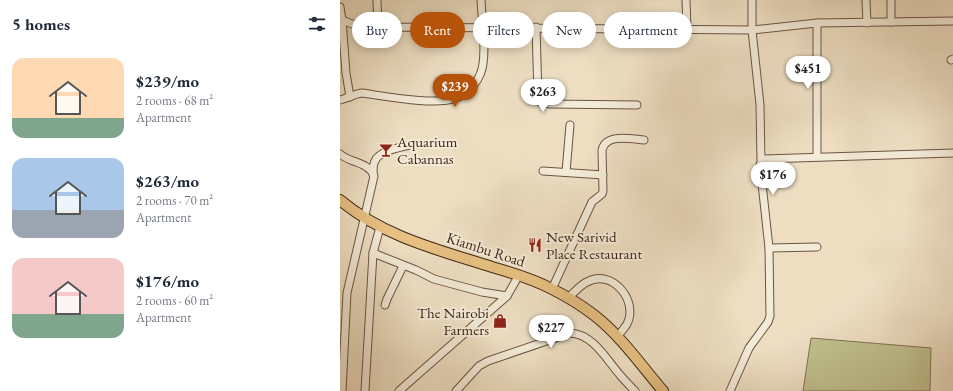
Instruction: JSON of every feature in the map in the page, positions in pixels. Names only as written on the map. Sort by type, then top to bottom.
[{"type":"highway","name":"Kiambu Road","points":[[340,200],[363,218],[421,245],[519,275],[552,289],[568,298],[594,315],[617,336],[664,391]]},
{"type":"street","points":[[377,0],[377,12]]},
{"type":"street","points":[[481,0],[482,12]]},
{"type":"street","points":[[686,0],[686,12]]},
{"type":"street","points":[[730,391],[749,348],[768,322],[770,316],[769,248],[760,164],[760,105],[752,30],[752,0]]},
{"type":"street","points":[[866,0],[867,23]]},
{"type":"street","points":[[891,0],[892,22]]},
{"type":"street","points":[[340,7],[346,73],[350,97]]},
{"type":"street","points":[[342,20],[352,25]]},
{"type":"street","points":[[692,29],[752,30],[818,23],[953,21]]},
{"type":"street","points":[[817,157],[818,23]]},
{"type":"street","points":[[402,26],[473,27]]},
{"type":"street","points":[[604,28],[536,27],[538,97],[540,102],[550,104],[637,105]]},
{"type":"street","points":[[340,100],[350,97],[353,94],[362,93],[440,102],[455,98],[470,88],[480,75],[483,64],[484,48]]},
{"type":"street","points":[[566,172],[570,125]]},
{"type":"street","points":[[552,289],[593,199],[602,194],[602,150],[605,143],[613,139],[644,140]]},
{"type":"street","points":[[342,391],[343,294],[374,176],[375,161],[378,156],[384,152],[416,144]]},
{"type":"street","points":[[761,162],[764,159],[953,153]]},
{"type":"street","points":[[340,154],[352,162],[366,166],[373,174]]},
{"type":"street","points":[[543,171],[603,174]]},
{"type":"street","points":[[365,391],[373,253],[380,227]]},
{"type":"street","points":[[769,248],[816,247]]},
{"type":"street","points":[[373,253],[416,270],[434,279],[482,292],[507,296]]},
{"type":"street","points":[[385,305],[403,266]]},
{"type":"street","points":[[399,391],[507,296],[519,275]]},
{"type":"street","points":[[568,298],[587,282],[597,279],[614,283],[624,291],[629,302],[630,313],[627,324],[617,336]]},
{"type":"street","points":[[456,391],[479,366],[488,361],[570,333],[577,333],[590,341],[635,391]]},
{"type":"shaded area","points":[[811,338],[931,348],[930,391],[803,391]]},
{"type":"place","name":"Aquarium Cabannas","points":[[386,150]]},
{"type":"place","name":"New Sarivid Place Restaurant","points":[[535,245]]},
{"type":"place","name":"The Nairobi Farmers","points":[[500,321]]}]
